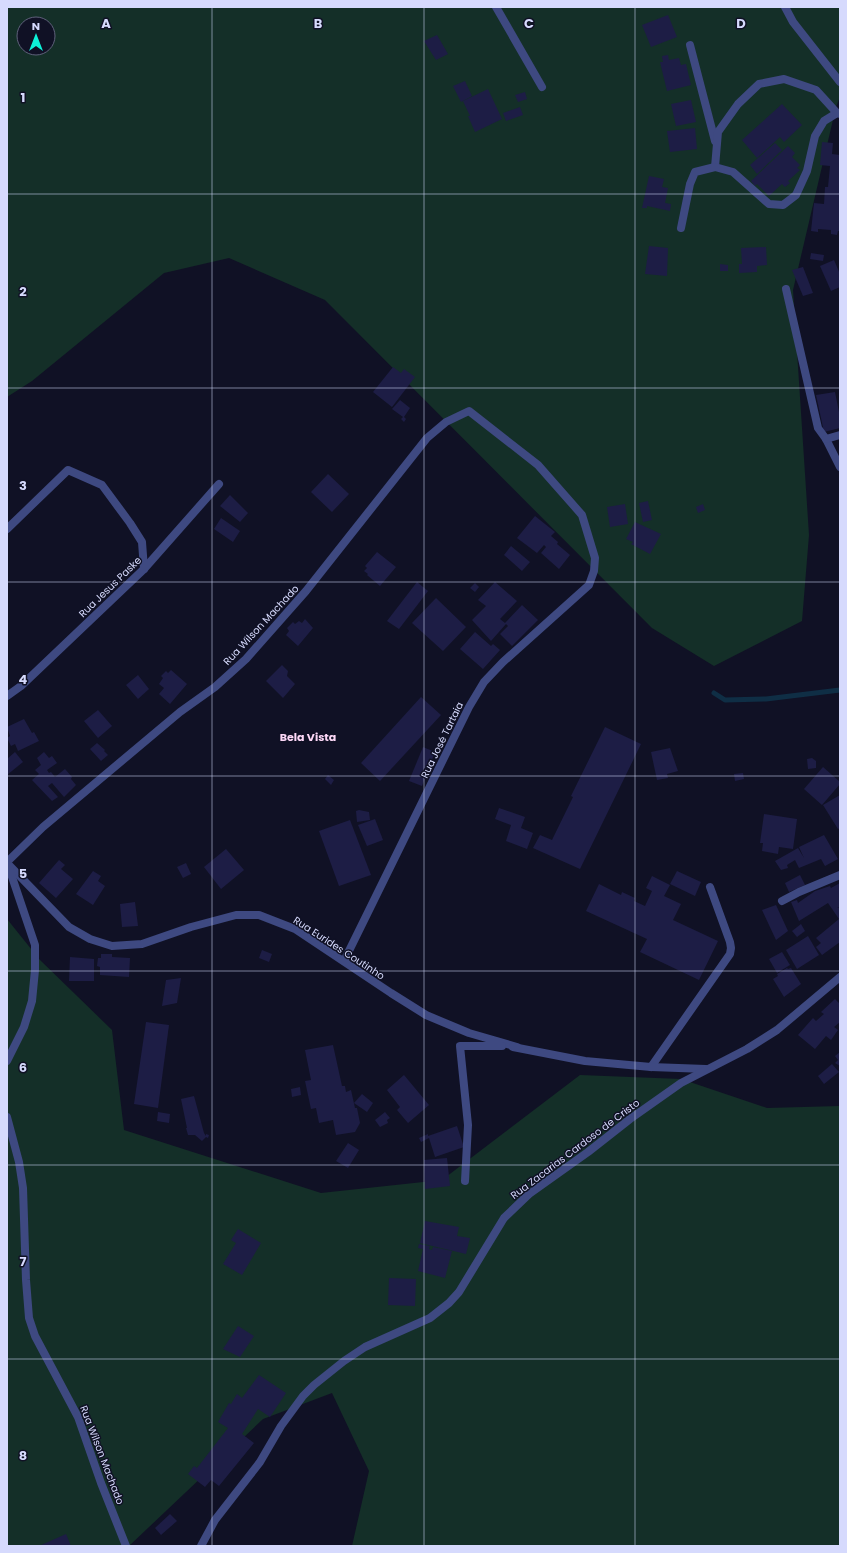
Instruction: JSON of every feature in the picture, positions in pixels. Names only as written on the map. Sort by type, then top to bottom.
[{"type":"street","points":[[496,7],[542,87]]},
{"type":"street","points":[[785,7],[793,22],[840,82]]},
{"type":"street","points":[[690,45],[716,148]]},
{"type":"street","points":[[681,228],[690,184],[695,172],[715,167],[733,172],[769,204],[783,205],[796,195],[807,171],[815,136],[824,121],[838,114],[816,90],[784,79],[760,84],[738,104],[718,132],[715,167]]},
{"type":"street","points":[[786,289],[818,428],[826,439],[840,467]]},
{"type":"street","name":"Rua José Tartaia","points":[[344,961],[466,713],[484,682],[503,662],[589,585],[594,571],[595,558],[582,515],[538,464],[469,412]]},
{"type":"street","name":"Rua Wilson Machado","points":[[7,863],[43,827],[180,712],[215,687],[246,660],[306,591],[427,438],[446,422],[469,412]]},
{"type":"street","points":[[826,439],[840,435]]},
{"type":"street","points":[[7,529],[68,470],[102,485],[142,542],[144,570]]},
{"type":"street","name":"Rua Jesus Paske","points":[[7,696],[26,681],[144,570],[219,484]]},
{"type":"street","points":[[7,863],[35,945],[35,970],[30,1007],[24,1027],[7,1060]]},
{"type":"street","name":"Rua Eurides Coutinho","points":[[7,863],[69,927],[90,939],[112,946],[142,944],[191,926],[236,914],[259,915],[295,929],[426,1015],[469,1033],[517,1047]]},
{"type":"street","points":[[782,901],[799,892],[840,875]]},
{"type":"street","points":[[651,1067],[730,954],[730,942],[710,887]]},
{"type":"street","name":"Rua Zacarias Cardoso de Cristo","points":[[201,1546],[214,1520],[260,1462],[281,1426],[303,1396],[314,1385],[344,1361],[365,1347],[430,1318],[459,1292],[504,1218],[529,1194],[675,1087],[747,1049],[777,1030],[840,977]]},
{"type":"street","points":[[465,1181],[468,1125],[460,1046],[517,1047],[585,1061],[651,1067],[707,1069]]},
{"type":"street","name":"Rua Wilson Machado","points":[[7,1118],[19,1162],[23,1188],[26,1280],[29,1318],[35,1336],[78,1417],[101,1483],[126,1546]]},
{"type":"green space","points":[[7,7],[840,7],[840,97],[836,107],[793,290],[809,535],[802,621],[714,666],[652,628],[325,300],[229,258],[164,273],[32,381],[7,397]]},
{"type":"green space","points":[[7,919],[40,960],[112,1030],[124,1130],[321,1193],[442,1180],[580,1075],[681,1079],[767,1108],[840,1106],[840,1546],[352,1546],[369,1471],[332,1393],[263,1419],[129,1546],[7,1546]]},
{"type":"building","points":[[668,15],[677,37],[651,47],[642,25]]},
{"type":"building","points":[[437,35],[448,54],[436,60],[424,41]]},
{"type":"building","points":[[668,55],[669,60],[679,58],[681,65],[686,64],[691,85],[667,91],[660,62],[663,62],[662,56]]},
{"type":"building","points":[[465,81],[472,96],[461,102],[453,86]]},
{"type":"building","points":[[488,89],[502,119],[475,132],[463,101]]},
{"type":"building","points":[[525,92],[527,99],[518,102],[515,95]]},
{"type":"building","points":[[691,100],[696,122],[676,126],[671,104]]},
{"type":"building","points":[[782,104],[802,125],[784,142],[780,137],[757,158],[742,140]]},
{"type":"building","points":[[520,107],[523,115],[506,121],[503,113]]},
{"type":"building","points":[[695,128],[697,149],[670,152],[667,131]]},
{"type":"building","points":[[822,142],[833,143],[832,154],[840,155],[840,231],[838,231],[837,235],[831,234],[831,230],[818,229],[818,232],[811,231],[814,203],[824,204],[825,187],[828,187],[830,166],[820,165]]},
{"type":"building","points":[[775,143],[782,150],[757,174],[750,165]]},
{"type":"building","points":[[788,146],[795,153],[792,157],[800,165],[797,168],[800,170],[788,181],[790,183],[785,187],[782,184],[769,196],[757,184],[755,186],[751,181]]},
{"type":"building","points":[[649,176],[664,179],[662,187],[668,188],[665,203],[671,204],[670,211],[647,206],[647,208],[642,208]]},
{"type":"building","points":[[649,246],[668,248],[667,276],[645,274]]},
{"type":"building","points":[[766,247],[767,265],[757,266],[757,272],[739,273],[739,264],[742,264],[741,248]]},
{"type":"building","points":[[811,253],[824,255],[823,261],[810,259]]},
{"type":"building","points":[[834,260],[840,274],[840,287],[831,291],[820,266]]},
{"type":"building","points":[[720,264],[728,265],[728,271],[720,271]]},
{"type":"building","points":[[803,267],[813,293],[803,296],[792,270]]},
{"type":"building","points":[[393,367],[401,373],[404,369],[415,377],[392,407],[373,392]]},
{"type":"building","points":[[835,392],[840,417],[840,428],[824,432],[816,395]]},
{"type":"building","points":[[400,400],[410,408],[404,417],[406,419],[404,422],[401,419],[403,417],[392,409]]},
{"type":"building","points":[[328,474],[349,494],[332,512],[311,492]]},
{"type":"building","points":[[230,495],[248,513],[240,522],[220,506]]},
{"type":"building","points":[[648,501],[652,520],[643,522],[639,503]]},
{"type":"building","points":[[625,504],[628,524],[610,527],[607,507]]},
{"type":"building","points":[[703,504],[705,510],[698,513],[696,507]]},
{"type":"building","points":[[535,516],[555,532],[551,536],[558,542],[557,544],[570,555],[559,569],[541,553],[546,547],[544,545],[537,553],[517,538]]},
{"type":"building","points":[[221,518],[240,531],[233,542],[214,529]]},
{"type":"building","points":[[635,522],[661,534],[650,554],[631,544],[633,542],[626,539]]},
{"type":"building","points":[[511,546],[530,562],[522,571],[504,555]]},
{"type":"building","points":[[377,552],[396,567],[380,586],[364,571],[367,568],[365,566]]},
{"type":"building","points":[[417,582],[428,591],[399,629],[387,621]]},
{"type":"building","points":[[495,582],[517,601],[500,619],[505,623],[522,605],[538,620],[512,646],[500,634],[508,626],[506,624],[491,641],[472,620],[486,606],[478,600]]},
{"type":"building","points":[[475,583],[479,587],[475,592],[470,588]]},
{"type":"building","points":[[436,598],[466,627],[443,651],[412,623]]},
{"type":"building","points":[[305,619],[313,628],[298,646],[286,635],[289,631],[287,628],[293,622],[295,624],[299,621],[302,623]]},
{"type":"building","points":[[475,632],[491,646],[493,644],[500,650],[483,669],[460,649]]},
{"type":"building","points":[[282,665],[288,671],[287,676],[295,684],[283,698],[266,681]]},
{"type":"building","points":[[171,670],[187,684],[170,704],[159,694],[164,688],[159,684],[163,678],[161,676],[166,671],[168,673]]},
{"type":"building","points":[[138,675],[149,689],[138,699],[126,685]]},
{"type":"building","points":[[421,697],[441,715],[380,781],[361,763]]},
{"type":"building","points":[[98,710],[112,726],[98,738],[84,721]]},
{"type":"building","points":[[24,719],[32,733],[34,732],[39,741],[18,751],[15,744],[11,746],[7,738],[10,736],[7,727]]},
{"type":"building","points":[[605,727],[641,744],[580,869],[533,848],[540,835],[552,840],[573,797],[571,796]]},
{"type":"building","points":[[97,743],[108,755],[101,761],[90,749]]},
{"type":"building","points":[[423,747],[435,752],[422,786],[409,781]]},
{"type":"building","points":[[670,748],[678,771],[667,774],[668,778],[657,780],[651,752]]},
{"type":"building","points":[[15,752],[23,762],[7,775],[7,759]]},
{"type":"building","points":[[44,752],[49,758],[52,756],[57,763],[47,770],[49,773],[51,772],[55,777],[65,769],[72,777],[71,779],[76,785],[64,797],[52,783],[48,786],[58,797],[52,801],[32,780],[39,774],[35,770],[41,765],[37,758]]},
{"type":"building","points":[[812,758],[816,761],[816,768],[808,769],[807,759]]},
{"type":"building","points":[[823,767],[840,782],[840,784],[822,805],[804,789]]},
{"type":"building","points":[[743,773],[744,779],[735,781],[734,774]]},
{"type":"building","points":[[328,775],[334,780],[331,785],[325,779]]},
{"type":"building","points":[[840,795],[840,828],[838,829],[823,805]]},
{"type":"building","points":[[499,808],[525,817],[521,828],[533,833],[527,849],[506,841],[511,825],[495,819]]},
{"type":"building","points":[[359,810],[369,812],[370,820],[357,822],[356,811]]},
{"type":"building","points":[[764,814],[797,819],[793,849],[779,847],[778,854],[762,851],[763,843],[760,843]]},
{"type":"building","points":[[375,819],[383,840],[367,846],[358,825]]},
{"type":"building","points":[[350,820],[371,875],[339,886],[319,831]]},
{"type":"building","points":[[824,835],[838,859],[825,866],[821,859],[799,868],[795,860],[787,865],[788,868],[781,870],[775,861],[798,848],[804,858],[799,847]]},
{"type":"building","points":[[226,849],[244,870],[221,889],[204,867]]},
{"type":"building","points":[[59,860],[65,865],[61,869],[73,879],[56,898],[39,883]]},
{"type":"building","points":[[186,863],[191,874],[183,878],[177,867]]},
{"type":"building","points":[[93,871],[101,876],[98,881],[105,886],[93,905],[76,894]]},
{"type":"building","points":[[677,871],[701,882],[695,896],[670,884]]},
{"type":"building","points":[[800,875],[805,885],[789,892],[785,883]]},
{"type":"building","points":[[652,876],[670,885],[664,896],[681,904],[673,920],[718,941],[699,980],[640,952],[647,939],[586,911],[599,884],[621,895],[622,892],[635,898],[634,901],[645,906],[652,891],[646,888]]},
{"type":"building","points":[[840,883],[840,907],[837,908],[840,908],[840,942],[822,955],[816,947],[821,943],[816,938],[839,919],[828,903],[799,921],[791,902],[797,900],[798,903],[815,891],[830,886],[831,888]]},
{"type":"building","points":[[135,902],[138,926],[122,927],[120,904]]},
{"type":"building","points":[[776,905],[788,931],[776,940],[762,910]]},
{"type":"building","points":[[801,924],[805,931],[797,937],[792,931]]},
{"type":"building","points":[[808,936],[819,955],[797,969],[786,950]]},
{"type":"building","points":[[262,950],[272,954],[269,962],[259,958]]},
{"type":"building","points":[[782,952],[790,965],[777,973],[769,959]]},
{"type":"building","points":[[101,954],[112,954],[112,957],[130,958],[129,977],[100,975],[100,967],[97,966],[98,958],[101,958]]},
{"type":"building","points":[[70,957],[94,959],[94,981],[69,981]]},
{"type":"building","points":[[787,968],[791,968],[801,984],[784,997],[773,979],[778,976],[777,974]]},
{"type":"building","points":[[181,978],[177,1003],[162,1006],[166,980]]},
{"type":"building","points":[[835,999],[840,1004],[840,1022],[834,1027],[838,1030],[831,1040],[826,1036],[815,1049],[798,1035],[813,1018],[816,1021],[824,1014],[821,1012]]},
{"type":"building","points":[[146,1022],[169,1025],[158,1108],[134,1104]]},
{"type":"building","points":[[333,1045],[342,1086],[345,1086],[346,1092],[351,1090],[360,1123],[355,1132],[336,1135],[333,1120],[319,1123],[316,1108],[311,1109],[305,1081],[311,1080],[305,1050]]},
{"type":"building","points":[[840,1052],[840,1066],[835,1063],[838,1060],[835,1056]]},
{"type":"building","points":[[832,1064],[839,1072],[824,1084],[818,1076]]},
{"type":"building","points":[[404,1075],[429,1105],[408,1123],[397,1110],[400,1107],[387,1090]]},
{"type":"building","points":[[300,1087],[301,1095],[292,1097],[291,1089]]},
{"type":"building","points":[[362,1094],[373,1103],[367,1112],[354,1103]]},
{"type":"building","points":[[194,1096],[204,1133],[206,1136],[206,1134],[209,1135],[208,1138],[206,1137],[202,1141],[195,1135],[188,1135],[186,1128],[181,1099]]},
{"type":"building","points":[[158,1112],[170,1114],[169,1123],[157,1121]]},
{"type":"building","points":[[385,1112],[390,1118],[387,1120],[388,1123],[380,1127],[375,1120]]},
{"type":"building","points":[[457,1126],[464,1147],[435,1157],[429,1138],[421,1142],[419,1138],[428,1134],[428,1136]]},
{"type":"building","points":[[348,1143],[359,1150],[348,1168],[336,1161]]},
{"type":"building","points":[[447,1158],[450,1186],[425,1189],[424,1160]]},
{"type":"building","points":[[425,1221],[459,1227],[457,1236],[470,1238],[466,1254],[420,1243]]},
{"type":"building","points":[[238,1229],[261,1243],[242,1275],[223,1264],[236,1243],[231,1240]]},
{"type":"building","points":[[419,1244],[430,1246],[429,1249],[432,1250],[433,1247],[452,1251],[445,1278],[418,1271],[423,1249],[418,1248]]},
{"type":"building","points":[[389,1278],[416,1279],[415,1306],[388,1305]]},
{"type":"building","points":[[238,1326],[254,1336],[240,1357],[223,1349]]},
{"type":"building","points":[[259,1375],[286,1393],[270,1417],[258,1409],[242,1434],[254,1443],[219,1486],[211,1480],[205,1487],[188,1474],[194,1466],[197,1468],[228,1428],[218,1422],[229,1403],[231,1404],[237,1394],[242,1398]]},
{"type":"building","points":[[170,1514],[177,1521],[161,1535],[155,1528]]},
{"type":"building","points":[[66,1534],[71,1546],[39,1546]]},
{"type":"waterway","points":[[714,693],[725,700],[766,699],[840,690]]},
{"type":"district","name":"Bela Vista","points":[[308,737]]}]
